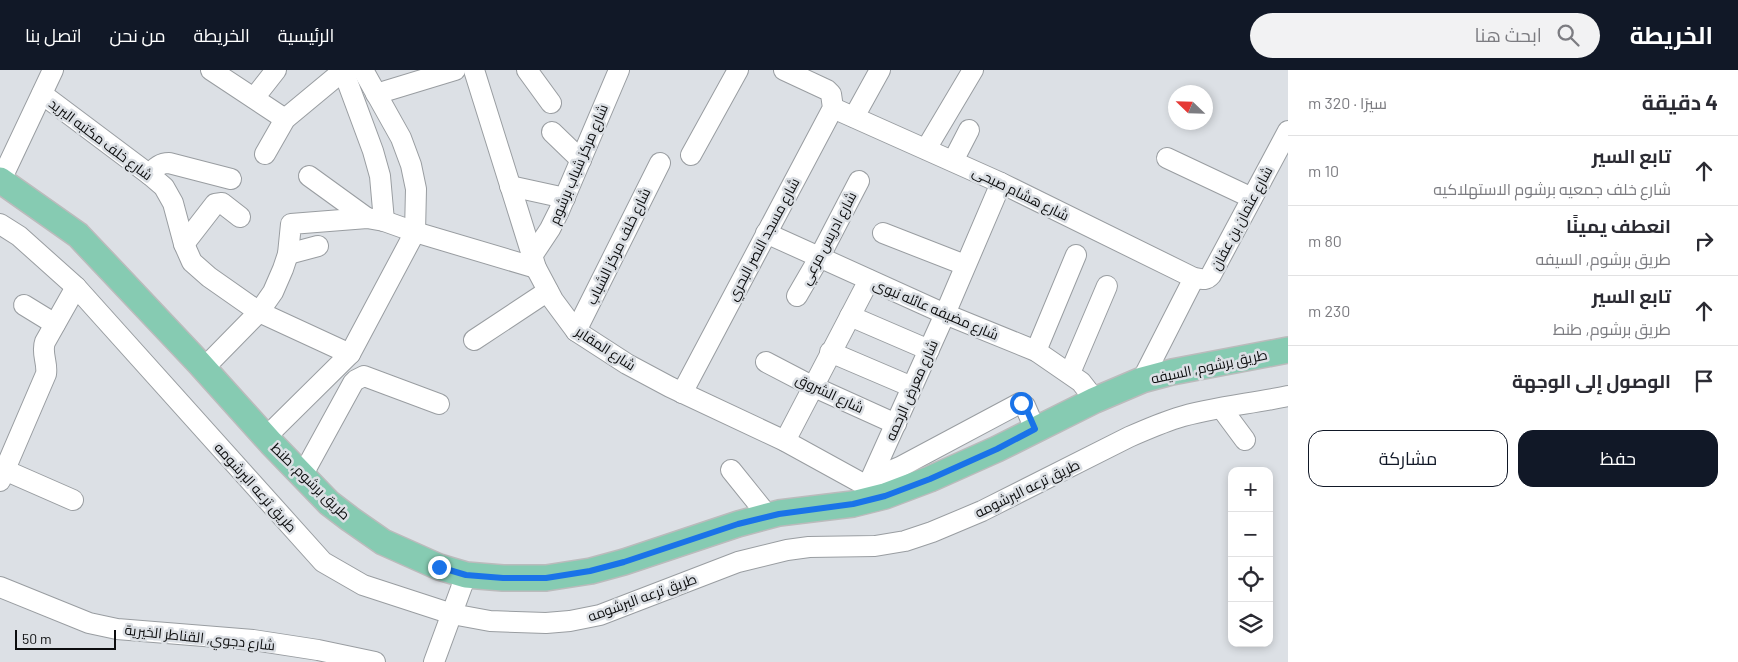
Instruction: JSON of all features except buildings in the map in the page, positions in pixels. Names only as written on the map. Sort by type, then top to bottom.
[{"type":"main road","name":"طريق برشوم, طنط","points":[[0,180],[78,236],[329,503],[383,542],[439,567],[466,575],[503,578],[546,578],[590,571],[768,516],[799,510],[853,504],[875,486]]},
{"type":"main road","name":"طريق برشوم, السيفه","points":[[875,486],[930,479],[997,449],[1095,400],[1142,380],[1172,372],[1288,350]]},
{"type":"street","points":[[0,180],[53,70]]},
{"type":"street","points":[[254,98],[276,70]]},
{"type":"street","points":[[266,437],[350,354],[415,232],[416,189],[411,165],[401,138],[376,94],[348,70]]},
{"type":"street","points":[[265,154],[285,119],[348,70]]},
{"type":"street","points":[[348,70],[380,176],[375,220]]},
{"type":"street","points":[[376,94],[454,70]]},
{"type":"street","name":"شارع المقابر","points":[[474,70],[534,262],[548,291],[576,331],[627,364],[682,393],[875,486]]},
{"type":"street","points":[[527,70],[551,103]]},
{"type":"street","name":"شارع مركز شباب برشوم","points":[[534,262],[565,198],[619,70]]},
{"type":"street","points":[[691,155],[738,70]]},
{"type":"street","points":[[784,70],[821,86],[831,94],[833,108]]},
{"type":"street","points":[[854,116],[880,70]]},
{"type":"street","points":[[926,149],[973,70]]},
{"type":"street","points":[[215,71],[285,119]]},
{"type":"street","name":"شارع خلف مكتبه البريد","points":[[42,94],[164,187],[173,203],[184,244],[192,262],[209,277],[259,312],[350,354]]},
{"type":"street","name":"شارع هشام صبحى","points":[[833,108],[1001,183],[1201,278]]},
{"type":"street","name":"شارع مسجد النصر البحري","points":[[682,393],[833,108]]},
{"type":"street","points":[[953,161],[969,130]]},
{"type":"street","name":"شارع عثمان بن عفان","points":[[1142,380],[1201,278],[1252,198],[1288,131]]},
{"type":"street","points":[[552,132],[581,160]]},
{"type":"street","points":[[1167,158],[1252,198]]},
{"type":"street","points":[[150,175],[156,167],[169,163],[231,179]]},
{"type":"street","name":"شارع خلف مركز الشباب","points":[[576,331],[660,163]]},
{"type":"street","points":[[309,176],[375,220],[534,262]]},
{"type":"street","name":"شارع ادريس مرعي","points":[[797,296],[859,181]]},
{"type":"street","name":"شارع معرض الرحمه","points":[[875,486],[896,424],[1001,183]]},
{"type":"street","points":[[510,186],[565,198]]},
{"type":"street","points":[[184,244],[215,204],[222,203],[240,217]]},
{"type":"street","points":[[204,368],[267,302],[279,281],[288,254],[290,225],[375,220]]},
{"type":"street","name":"طريق ترعه البرشومه","points":[[0,224],[19,236],[76,287],[323,562],[363,585],[452,614],[490,621],[570,622],[600,615],[738,562],[787,550],[809,547],[875,546],[905,541],[982,511],[1130,437],[1177,418],[1288,396]]},
{"type":"street","name":"شارع مضيفه عائله نبوى","points":[[766,233],[945,314],[1036,351],[1081,382],[1095,400]]},
{"type":"street","points":[[883,233],[965,265]]},
{"type":"street","points":[[288,254],[318,246]]},
{"type":"street","points":[[1036,351],[1076,255]]},
{"type":"street","points":[[785,441],[812,386],[869,280]]},
{"type":"street","points":[[1070,373],[1107,286]]},
{"type":"street","points":[[73,500],[2,473],[46,374],[47,367],[43,347],[76,287]]},
{"type":"street","points":[[474,340],[548,291]]},
{"type":"street","points":[[24,305],[55,324]]},
{"type":"street","points":[[850,316],[929,350]]},
{"type":"street","points":[[830,352],[912,387]]},
{"type":"street","name":"شارع الشروق","points":[[766,362],[812,386],[896,424]]},
{"type":"street","points":[[302,476],[353,383],[360,377],[364,376],[439,404]]},
{"type":"street","points":[[1222,409],[1245,440]]},
{"type":"street","points":[[731,470],[768,516]]},
{"type":"street","points":[[434,662],[466,575]]},
{"type":"street","name":"شارع دجوي, القناطر الخيرية","points":[[0,587],[90,623],[117,629],[253,640],[318,650],[375,662]]},
{"type":"route","points":[[439,567],[466,575],[503,578],[546,578],[590,571],[624,562],[738,524],[799,510],[853,504],[885,496],[930,479],[997,449],[1035,429],[1025,406],[1021,403]]}]
